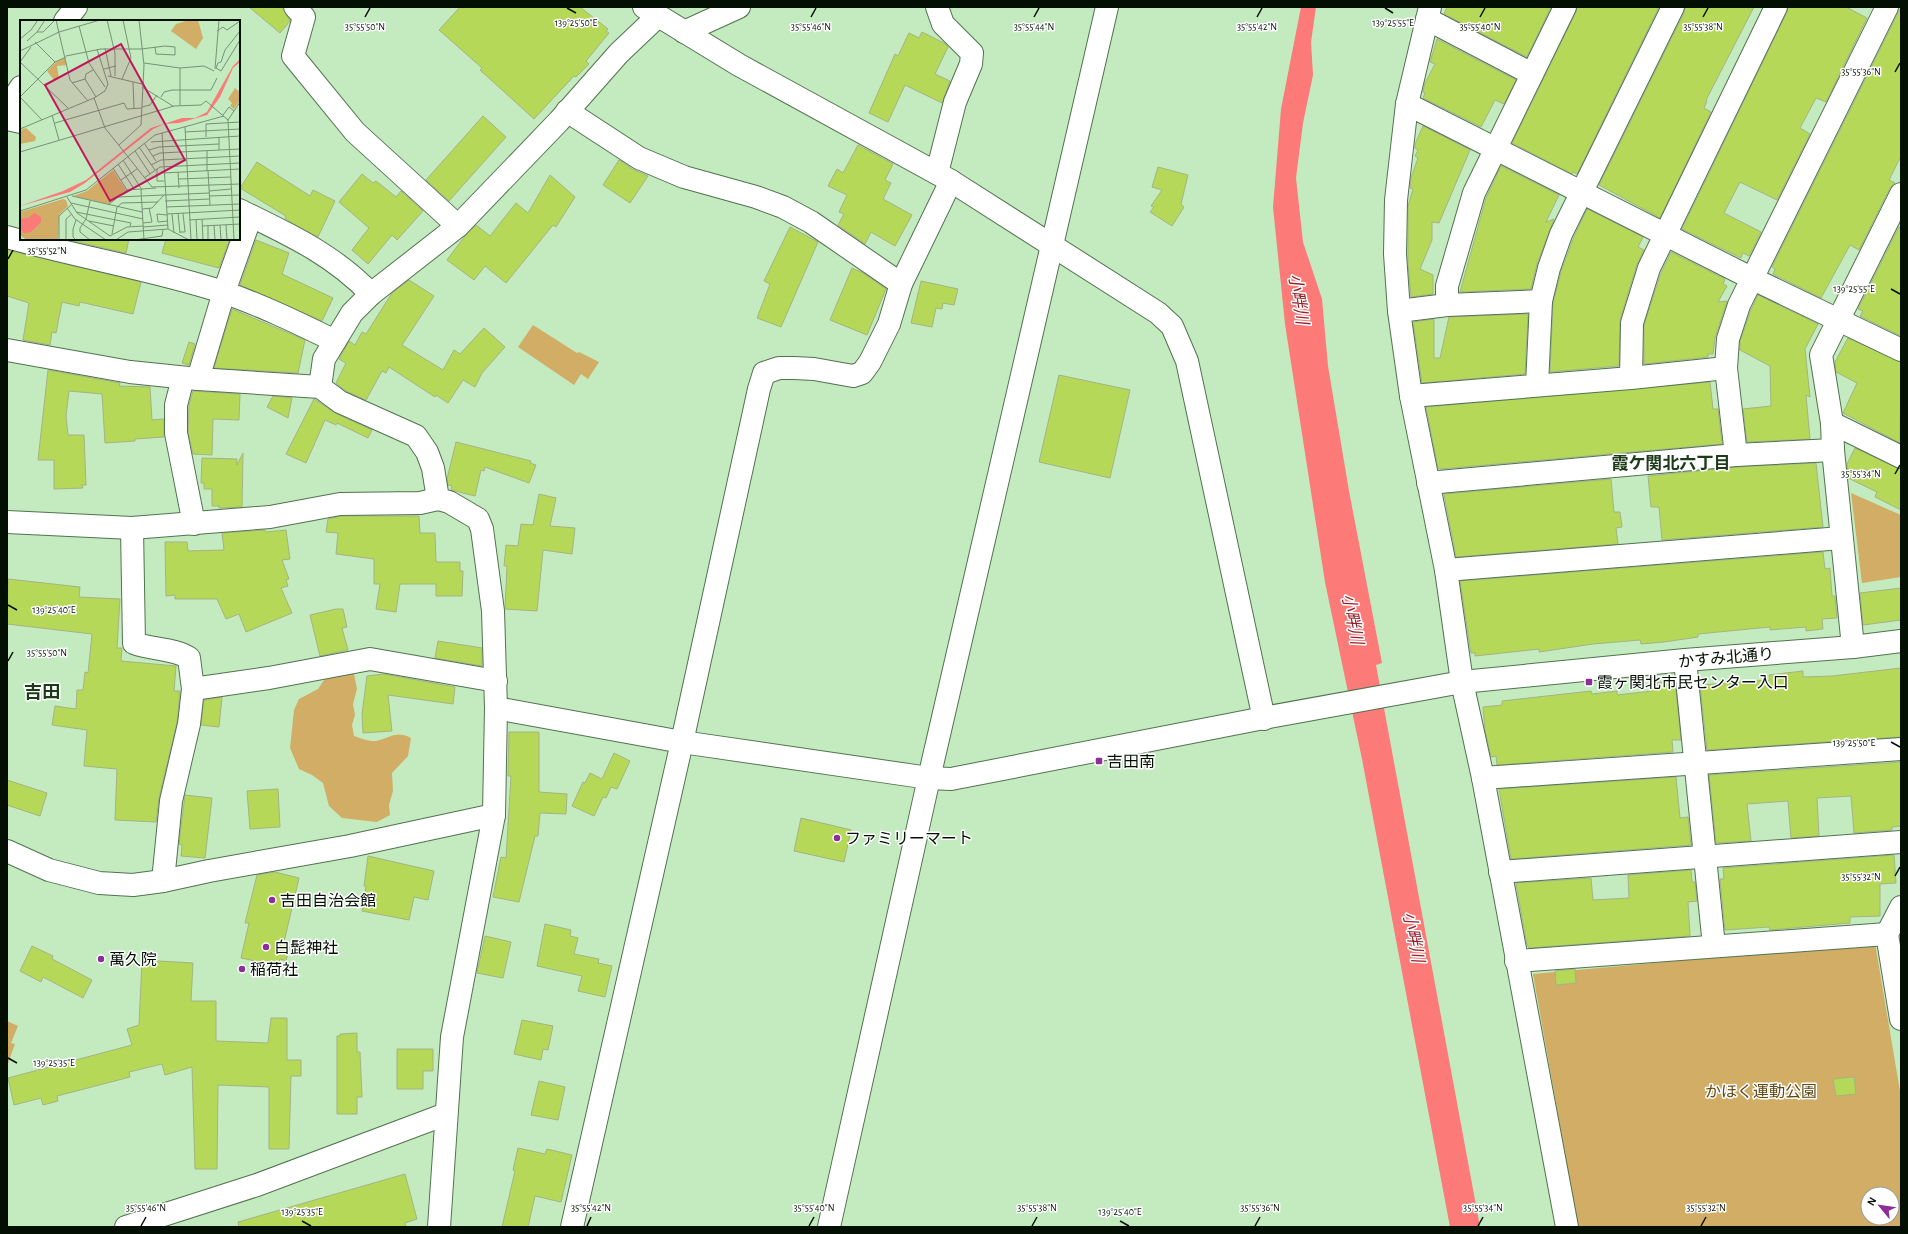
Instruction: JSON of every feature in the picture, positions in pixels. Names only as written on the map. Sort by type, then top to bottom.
[{"type":"street","points":[[66,20],[76,7]]},
{"type":"street","points":[[295,7],[304,17],[293,56],[355,132],[458,226]]},
{"type":"street","points":[[684,32],[739,7]]},
{"type":"street","points":[[572,1227],[682,742],[752,418],[764,373],[779,368],[794,368],[814,369],[854,376],[862,373],[870,362],[889,324],[901,284],[944,177],[955,102],[971,64],[972,54],[943,24],[938,7]]},
{"type":"street","points":[[829,1227],[929,778],[1107,7]]},
{"type":"street","points":[[1447,305],[1447,286],[1458,242],[1474,193],[1565,7]]},
{"type":"street","points":[[1537,385],[1541,301],[1549,268],[1561,234],[1673,7]]},
{"type":"street","points":[[1631,378],[1632,323],[1649,268],[1776,7]]},
{"type":"street","points":[[1736,455],[1726,368],[1728,339],[1739,305],[1751,278],[1887,7]]},
{"type":"street","points":[[320,387],[324,359],[352,313],[371,294],[458,226],[567,111],[619,53],[651,11],[745,68],[944,177],[1053,244],[1158,313],[1172,326],[1184,352],[1269,718]]},
{"type":"street","points":[[1532,74],[1429,13],[1408,104],[1396,200],[1395,254],[1399,311],[1411,396],[1446,570],[1462,682],[1483,778],[1516,961],[1567,1227]]},
{"type":"street","points":[[7,108],[20,89]]},
{"type":"street","points":[[1408,104],[1665,233],[1751,278],[1901,350]]},
{"type":"street","points":[[567,111],[639,158],[684,176],[756,197],[783,207],[811,222],[901,284]]},
{"type":"street","points":[[7,119],[20,122]]},
{"type":"street","points":[[1853,647],[1833,450],[1832,423],[1821,355],[1901,194]]},
{"type":"street","points":[[240,232],[245,213],[278,228],[338,263],[371,294]]},
{"type":"street","points":[[7,237],[179,279],[224,292],[274,312],[335,341]]},
{"type":"street","points":[[194,524],[176,433],[176,405],[191,378],[224,292],[238,240]]},
{"type":"street","points":[[1399,311],[1447,305],[1541,301]]},
{"type":"street","points":[[7,350],[130,372],[320,387],[340,402],[416,436],[427,452],[433,468],[438,499]]},
{"type":"street","points":[[1411,396],[1631,378],[1726,368]]},
{"type":"street","points":[[1832,423],[1901,456]]},
{"type":"street","points":[[1428,483],[1736,455],[1833,450]]},
{"type":"street","points":[[7,522],[132,528],[270,517],[340,504],[420,503],[438,499],[449,502],[478,519],[482,529],[493,611],[496,681],[494,815],[452,1037],[439,1227]]},
{"type":"street","points":[[132,528],[134,643],[144,647],[183,653],[190,658],[193,689],[189,724],[171,801],[163,881]]},
{"type":"street","points":[[1446,570],[1842,538]]},
{"type":"street","name":"かすみ北通り","points":[[496,708],[682,742],[929,778],[951,779],[1431,686],[1685,660],[1901,642]]},
{"type":"street","points":[[193,689],[269,678],[370,659],[496,681]]},
{"type":"street","points":[[1685,660],[1714,946]]},
{"type":"street","points":[[1483,778],[1696,765],[1901,750]]},
{"type":"street","points":[[7,851],[48,870],[99,883],[133,885],[163,881],[209,871],[350,846],[494,815]]},
{"type":"street","points":[[1500,872],[1901,842]]},
{"type":"street","points":[[1901,906],[1887,934],[1901,1019]]},
{"type":"street","points":[[1516,961],[1887,934]]},
{"type":"street","points":[[126,1227],[257,1185],[446,1114]]},
{"type":"green space","points":[[533,325],[577,353],[579,352],[599,362],[588,379],[581,374],[574,385],[518,347]]},
{"type":"green space","points":[[1851,493],[1901,515],[1901,577],[1862,583]]},
{"type":"green space","points":[[344,672],[354,674],[357,689],[353,704],[355,715],[352,725],[354,736],[365,740],[374,741],[393,735],[401,735],[411,738],[408,756],[392,773],[393,791],[389,805],[390,815],[377,822],[342,818],[329,806],[323,783],[312,775],[299,769],[290,748],[294,710],[299,699],[318,689],[324,680],[330,675]]},
{"type":"green space","name":"かほく運動公園","points":[[1875,943],[1901,1097],[1901,1227],[1578,1227],[1533,974]]},
{"type":"green space","points":[[7,1021],[18,1026],[11,1043],[15,1044],[7,1066]]},
{"type":"water","name":"小畔川","points":[[1301,7],[1316,7],[1311,42],[1313,75],[1303,123],[1296,178],[1303,242],[1322,299],[1328,366],[1349,491],[1382,663],[1376,665],[1480,1227],[1450,1227],[1362,759],[1325,582],[1285,324],[1273,207],[1281,109]]},
{"type":"building","points":[[249,7],[283,7],[290,21],[280,33]]},
{"type":"building","points":[[460,7],[580,7],[608,29],[606,31],[609,33],[586,61],[589,64],[576,77],[574,76],[534,119],[480,70],[482,68],[439,30]]},
{"type":"building","points":[[1447,7],[1551,7],[1527,57],[1444,14]]},
{"type":"building","points":[[1577,7],[1659,7],[1577,174],[1573,172],[1572,174],[1512,143],[1576,12]]},
{"type":"building","points":[[1685,7],[1754,7],[1706,100],[1707,101],[1704,108],[1711,112],[1660,218],[1599,185],[1684,13]]},
{"type":"building","points":[[1788,7],[1846,7],[1867,18],[1826,102],[1816,98],[1800,128],[1810,134],[1777,200],[1740,182],[1724,213],[1761,232],[1749,256],[1743,253],[1741,258],[1682,229],[1787,12]]},
{"type":"building","points":[[1901,7],[1901,156],[1889,180],[1895,183],[1890,188],[1859,250],[1850,245],[1821,298],[1773,274],[1775,269],[1772,267]]},
{"type":"building","points":[[922,32],[944,43],[948,47],[935,74],[950,81],[942,103],[905,85],[888,122],[869,113],[895,54],[898,56],[909,33],[919,38]]},
{"type":"building","points":[[1437,39],[1516,80],[1504,104],[1495,100],[1481,127],[1423,98],[1425,93],[1423,92],[1425,83],[1435,64],[1430,62]]},
{"type":"building","points":[[483,116],[506,137],[449,201],[426,180]]},
{"type":"building","points":[[1423,126],[1470,150],[1439,223],[1432,222],[1432,240],[1420,269],[1433,275],[1433,294],[1411,297],[1408,264],[1408,206],[1413,189],[1410,188],[1411,178],[1418,158],[1415,156],[1418,150],[1415,148],[1415,144]]},
{"type":"building","points":[[858,145],[893,164],[885,180],[891,183],[883,199],[912,215],[895,246],[871,232],[865,244],[838,225],[844,214],[839,212],[847,195],[828,186],[837,169],[843,173]]},
{"type":"building","points":[[619,160],[632,169],[648,176],[630,203],[603,185]]},
{"type":"building","points":[[257,162],[310,196],[313,190],[335,201],[318,237],[290,222],[285,218],[286,216],[240,188]]},
{"type":"building","points":[[1501,166],[1559,195],[1546,222],[1554,219],[1537,264],[1531,289],[1460,292],[1486,198]]},
{"type":"building","points":[[1158,167],[1188,175],[1181,204],[1184,207],[1172,226],[1150,212],[1154,207],[1151,206],[1162,190],[1152,187]]},
{"type":"building","points":[[362,174],[373,183],[376,181],[396,197],[401,191],[423,211],[397,240],[392,235],[368,264],[352,250],[369,228],[339,202]]},
{"type":"building","points":[[550,175],[575,197],[556,227],[553,225],[506,283],[485,266],[474,280],[447,260],[465,236],[476,225],[490,236],[516,203],[528,213]]},
{"type":"building","points":[[1587,209],[1643,237],[1638,247],[1644,250],[1637,264],[1620,320],[1619,366],[1550,372],[1553,303],[1561,272],[1573,239]]},
{"type":"building","points":[[790,227],[818,242],[781,327],[757,318],[770,284],[764,281]]},
{"type":"building","points":[[1899,227],[1901,228],[1901,336],[1860,316],[1863,311],[1858,309]]},
{"type":"building","points":[[69,240],[129,240],[126,253]]},
{"type":"building","points":[[166,240],[230,240],[219,268],[162,253]]},
{"type":"building","points":[[256,240],[289,253],[282,274],[333,298],[322,321],[240,285]]},
{"type":"building","points":[[7,250],[141,282],[133,314],[80,302],[79,306],[62,302],[56,333],[52,332],[50,345],[23,340],[29,303],[7,296]]},
{"type":"building","points":[[1671,252],[1725,279],[1723,284],[1727,286],[1718,302],[1727,301],[1715,338],[1713,354],[1708,354],[1708,357],[1644,364],[1644,325],[1661,273]]},
{"type":"building","points":[[852,268],[863,273],[886,289],[867,335],[830,320]]},
{"type":"building","points":[[409,280],[434,296],[402,345],[443,370],[454,350],[460,354],[484,328],[505,347],[482,373],[475,387],[463,380],[448,403],[436,395],[435,397],[389,367],[386,373],[382,371],[366,400],[346,391],[336,383],[346,363],[339,359],[349,341],[355,345],[362,332],[366,334],[392,293]]},
{"type":"building","points":[[921,281],[958,289],[954,305],[943,303],[942,309],[936,308],[932,327],[911,323]]},
{"type":"building","points":[[1758,295],[1818,324],[1805,349],[1810,397],[1806,395],[1810,439],[1747,442],[1743,409],[1771,406],[1770,366],[1740,350],[1740,341]]},
{"type":"building","points":[[232,309],[305,340],[298,373],[214,368]]},
{"type":"building","points":[[1528,314],[1525,374],[1422,383],[1413,322],[1434,319],[1434,358],[1440,358],[1449,317]]},
{"type":"building","points":[[1848,338],[1901,362],[1900,443],[1843,413],[1857,383],[1836,372],[1835,362]]},
{"type":"building","points":[[189,342],[195,344],[189,365],[182,363]]},
{"type":"building","points":[[48,370],[120,383],[119,386],[150,387],[152,420],[164,419],[164,437],[105,443],[102,394],[69,391],[66,416],[68,435],[84,435],[86,485],[82,485],[83,488],[54,489],[54,460],[38,460]]},
{"type":"building","points":[[1059,375],[1130,390],[1110,478],[1039,462]]},
{"type":"building","points":[[1710,382],[1713,409],[1718,409],[1722,444],[1441,469],[1438,468],[1426,407]]},
{"type":"building","points":[[193,391],[240,394],[239,420],[213,419],[212,455],[193,454],[188,432],[189,405]]},
{"type":"building","points":[[273,396],[292,398],[288,418],[267,407]]},
{"type":"building","points":[[314,399],[335,413],[372,430],[368,438],[337,423],[336,425],[325,420],[306,463],[286,454]]},
{"type":"building","points":[[456,442],[531,461],[530,463],[536,465],[529,483],[485,467],[484,471],[481,470],[475,496],[451,490],[452,486],[448,485],[447,479]]},
{"type":"building","points":[[1855,448],[1901,469],[1901,510],[1875,497],[1877,492],[1848,478],[1847,464]]},
{"type":"building","points":[[243,453],[242,507],[219,508],[219,506],[212,506],[212,489],[204,489],[204,483],[201,483],[202,458],[237,459],[237,465]]},
{"type":"building","points":[[1816,463],[1823,527],[1662,540],[1659,507],[1651,507],[1648,476],[1737,467]]},
{"type":"building","points":[[1611,479],[1614,512],[1620,512],[1622,527],[1616,528],[1618,544],[1456,557],[1444,494]]},
{"type":"building","points":[[539,494],[556,498],[550,526],[575,528],[572,554],[543,550],[537,611],[505,609],[507,566],[504,566],[506,545],[518,546],[521,524],[533,525]]},
{"type":"building","points":[[341,516],[419,516],[420,533],[435,533],[436,562],[460,562],[460,571],[463,571],[462,596],[436,596],[436,584],[400,584],[396,612],[376,609],[380,584],[374,584],[374,559],[336,554],[338,533],[326,532],[328,519]]},
{"type":"building","points":[[265,530],[266,532],[286,530],[290,559],[282,560],[289,579],[286,580],[288,586],[281,588],[292,613],[246,632],[239,614],[226,619],[217,599],[175,599],[175,595],[166,596],[165,542],[187,542],[188,551],[224,550],[222,533]]},
{"type":"building","points":[[1823,552],[1825,569],[1830,568],[1832,596],[1835,596],[1837,618],[1822,619],[1823,629],[1806,631],[1806,627],[1770,630],[1770,627],[1698,634],[1698,637],[1641,644],[1640,640],[1593,644],[1539,652],[1539,649],[1475,656],[1475,653],[1471,653],[1460,581]]},
{"type":"building","points":[[8,579],[80,587],[79,597],[120,599],[117,648],[122,648],[121,661],[176,666],[174,691],[180,691],[177,722],[159,798],[156,822],[115,820],[117,769],[84,766],[87,730],[52,725],[55,706],[76,709],[77,690],[83,690],[85,672],[88,673],[92,634],[7,624]]},
{"type":"building","points":[[1901,588],[1901,620],[1863,625],[1860,593]]},
{"type":"building","points":[[336,609],[343,609],[347,627],[342,628],[348,650],[320,656],[310,615]]},
{"type":"building","points":[[438,641],[482,648],[482,666],[435,658]]},
{"type":"building","points":[[1901,668],[1901,737],[1707,750],[1700,685],[1770,680],[1769,675],[1803,671],[1803,677],[1832,676]]},
{"type":"building","points":[[384,674],[455,687],[453,704],[388,695],[392,731],[363,733],[362,714],[367,676]]},
{"type":"building","points":[[1675,681],[1681,740],[1672,740],[1673,752],[1497,765],[1496,756],[1491,757],[1485,730],[1483,707],[1502,705],[1502,701],[1591,691],[1592,694],[1617,691],[1617,695],[1652,691],[1651,683]]},
{"type":"building","points":[[222,697],[219,727],[201,725],[204,700]]},
{"type":"building","points":[[509,732],[539,732],[539,792],[567,794],[566,814],[540,813],[538,836],[535,836],[519,902],[493,897],[501,857],[506,858],[511,776],[508,776]]},
{"type":"building","points":[[614,753],[630,761],[617,789],[611,787],[606,798],[603,797],[594,816],[572,806],[583,782],[585,783],[590,773],[602,779]]},
{"type":"building","points":[[1901,762],[1901,826],[1892,827],[1892,830],[1854,833],[1851,796],[1817,798],[1819,836],[1791,838],[1788,801],[1747,804],[1751,841],[1716,843],[1709,775]]},
{"type":"building","points":[[1676,777],[1680,818],[1688,817],[1691,845],[1511,859],[1499,789]]},
{"type":"building","points":[[7,780],[47,793],[40,816],[7,805]]},
{"type":"building","points":[[278,789],[280,827],[250,829],[247,791]]},
{"type":"building","points":[[185,795],[212,798],[205,858],[181,856],[182,845],[179,844]]},
{"type":"building","points":[[801,818],[851,830],[844,862],[794,851]]},
{"type":"building","points":[[1894,855],[1896,883],[1880,884],[1880,916],[1850,917],[1850,923],[1770,930],[1769,927],[1725,930],[1720,879],[1724,879],[1723,868]]},
{"type":"building","points":[[368,856],[434,871],[428,900],[414,897],[409,920],[362,911],[366,886],[364,886]]},
{"type":"building","points":[[1691,870],[1692,882],[1695,882],[1697,901],[1688,902],[1690,936],[1529,948],[1527,945],[1516,883],[1591,878],[1593,900],[1629,898],[1628,875]]},
{"type":"building","name":"吉田自治会館","points":[[275,872],[299,878],[284,942],[290,944],[286,961],[280,959],[278,966],[241,958],[249,923],[245,923],[257,875]]},
{"type":"building","points":[[545,924],[571,930],[570,936],[578,938],[574,954],[599,959],[598,963],[612,966],[605,997],[578,991],[582,976],[537,966]]},
{"type":"building","points":[[485,936],[511,942],[503,978],[477,973]]},
{"type":"building","points":[[32,946],[53,956],[52,959],[92,980],[83,998],[43,977],[41,982],[20,971]]},
{"type":"building","points":[[142,960],[193,963],[191,1001],[216,1001],[216,1041],[268,1043],[271,1018],[287,1018],[287,1060],[301,1060],[301,1076],[291,1076],[289,1149],[269,1149],[269,1087],[218,1085],[217,1169],[195,1169],[192,1067],[165,1075],[162,1064],[129,1072],[130,1077],[57,1096],[58,1101],[43,1105],[41,1098],[14,1105],[8,1078],[132,1045],[127,1029],[139,1025]]},
{"type":"building","points":[[1575,969],[1576,983],[1556,985],[1555,971]]},
{"type":"building","points":[[522,1020],[553,1026],[548,1050],[543,1049],[541,1060],[514,1054]]},
{"type":"building","points":[[357,1033],[357,1052],[360,1052],[362,1097],[357,1097],[357,1114],[337,1114],[337,1036],[340,1036],[340,1034]]},
{"type":"building","points":[[397,1049],[433,1049],[433,1071],[423,1071],[423,1089],[397,1089]]},
{"type":"building","points":[[1854,1077],[1856,1094],[1836,1096],[1833,1079]]},
{"type":"building","points":[[539,1081],[565,1087],[558,1120],[531,1115]]},
{"type":"building","points":[[518,1148],[545,1154],[547,1149],[572,1155],[561,1202],[535,1196],[528,1227],[502,1227],[515,1171],[513,1170]]},
{"type":"building","points":[[405,1174],[417,1219],[405,1223],[406,1227],[239,1227],[238,1222]]},
{"type":"place","name":"霞ヶ関北市民センター入口","points":[[1589,682]]},
{"type":"place","name":"吉田南","points":[[1099,761]]},
{"type":"place","name":"ファミリーマート","points":[[837,838]]},
{"type":"place","name":"吉田自治会館","points":[[272,900]]},
{"type":"place","name":"白髭神社","points":[[266,947]]},
{"type":"place","name":"萬久院","points":[[101,959]]},
{"type":"place","name":"稲荷社","points":[[242,969]]},
{"type":"district","name":"霞ケ関北六丁目","points":[[1671,463]]},
{"type":"district","name":"吉田","points":[[42,692]]}]
